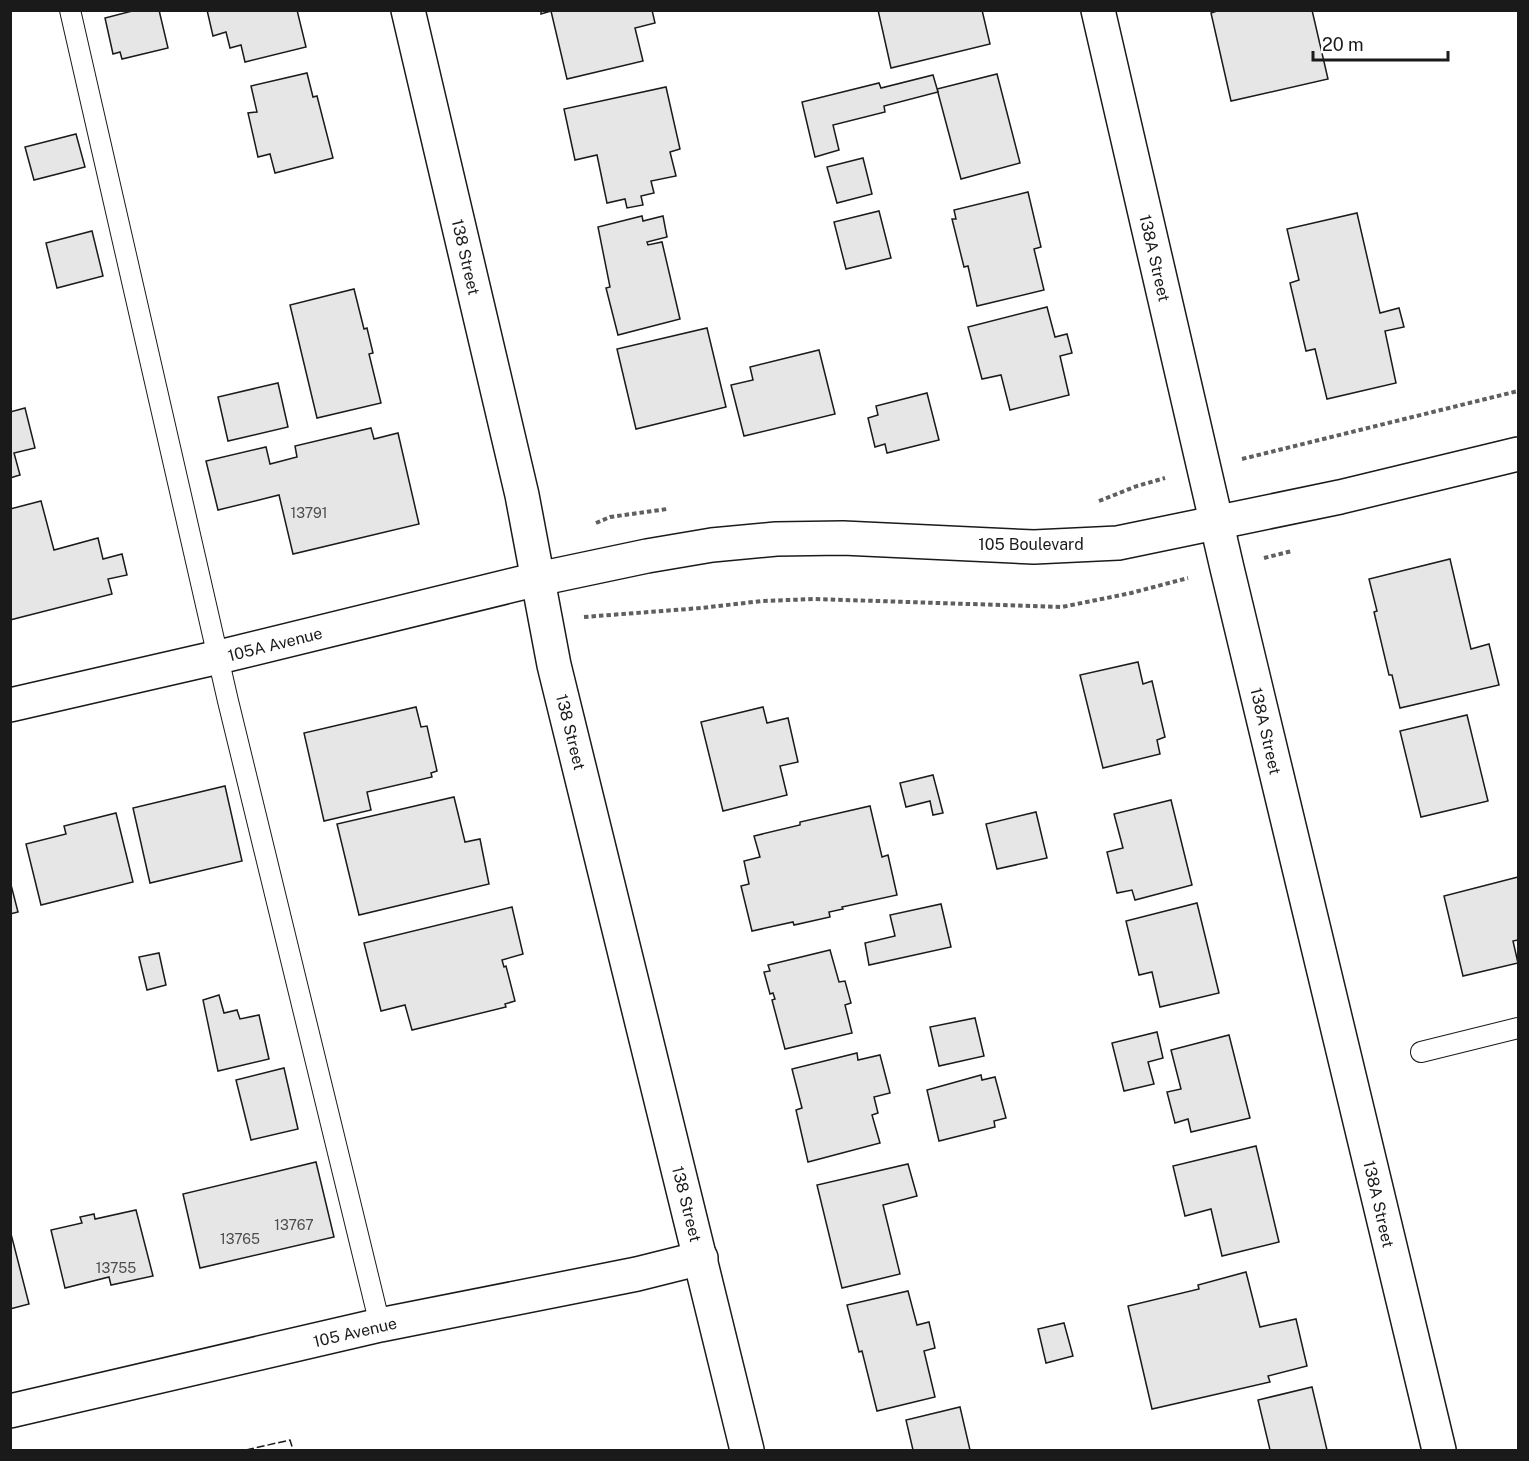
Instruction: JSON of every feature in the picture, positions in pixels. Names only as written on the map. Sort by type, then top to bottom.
[{"type":"street","name":"138 Street","points":[[408,10],[522,495],[554,665],[747,1450]]},
{"type":"street","name":"138A Street","points":[[1098,10],[1217,524],[1438,1450]]},
{"type":"street","name":"105 Boulevard","points":[[538,579],[647,556],[712,545],[776,538],[843,538],[1034,548],[1118,543],[1340,497],[1518,454]]},
{"type":"street","name":"105A Avenue","points":[[10,705],[219,657],[538,579]]},
{"type":"street","name":"105 Avenue","points":[[10,1411],[380,1325],[637,1274],[701,1258]]},
{"type":"lane","points":[[70,10],[219,657],[380,1325]]},
{"type":"lane","points":[[1421,1052],[1518,1028]]},
{"type":"path","points":[[1249,457],[1518,391]]},
{"type":"path","points":[[600,615],[762,601],[815,599],[1062,608],[1185,579]]},
{"type":"building","points":[[136,10],[159,10],[168,48],[122,59],[120,52],[113,54],[105,18]]},
{"type":"building","points":[[207,10],[297,10],[306,47],[245,62],[241,45],[230,48],[226,32],[213,36]]},
{"type":"building","points":[[541,10],[652,10],[655,23],[635,28],[643,61],[567,79],[551,11],[541,14]]},
{"type":"building","points":[[878,10],[982,10],[990,44],[891,68]]},
{"type":"building","points":[[1220,10],[1312,10],[1328,79],[1231,101],[1211,13]]},
{"type":"building","points":[[307,73],[313,97],[317,96],[333,158],[275,173],[270,154],[258,157],[248,113],[257,112],[251,86]]},
{"type":"building","points":[[997,74],[1020,163],[961,179],[937,89]]},
{"type":"building","points":[[933,75],[938,92],[884,106],[885,112],[833,125],[839,150],[815,157],[802,102],[879,83],[881,88]]},
{"type":"building","points":[[666,87],[680,149],[670,152],[676,176],[651,181],[654,193],[641,196],[643,205],[627,208],[625,199],[607,203],[597,155],[575,160],[564,109]]},
{"type":"building","points":[[76,134],[85,167],[34,180],[25,147]]},
{"type":"building","points":[[863,158],[872,194],[837,203],[827,167]]},
{"type":"building","points":[[1028,192],[1041,247],[1034,249],[1044,290],[977,306],[968,266],[964,267],[952,219],[956,219],[954,210]]},
{"type":"building","points":[[879,211],[891,258],[846,269],[834,222]]},
{"type":"building","points":[[1357,213],[1380,313],[1399,308],[1404,327],[1385,331],[1396,383],[1327,399],[1315,349],[1306,351],[1290,283],[1299,280],[1287,229]]},
{"type":"building","points":[[642,216],[643,221],[663,216],[667,237],[647,242],[648,245],[662,242],[680,319],[618,335],[606,288],[610,287],[598,227]]},
{"type":"building","points":[[92,231],[103,276],[57,288],[46,243]]},
{"type":"building","points":[[354,289],[373,353],[369,354],[381,403],[317,418],[290,305]]},
{"type":"building","points":[[1047,307],[1055,337],[1067,334],[1072,353],[1060,356],[1069,395],[1010,410],[1001,375],[982,379],[968,327]]},
{"type":"building","points":[[707,328],[726,407],[636,429],[617,349]]},
{"type":"building","points":[[819,350],[835,414],[744,436],[731,385],[753,380],[750,367]]},
{"type":"building","points":[[278,383],[288,427],[228,441],[218,397]]},
{"type":"building","points":[[927,393],[939,440],[887,453],[885,444],[875,447],[868,418],[878,415],[876,406]]},
{"type":"building","points":[[25,408],[35,448],[14,453],[20,475],[10,478],[10,412]]},
{"type":"building","points":[[371,428],[374,439],[398,433],[419,524],[293,554],[279,495],[218,510],[206,461],[266,447],[270,464],[297,457],[295,446]]},
{"type":"building","points":[[41,501],[54,550],[98,538],[103,559],[122,554],[127,575],[108,579],[112,594],[10,620],[10,509]]},
{"type":"building","points":[[1450,559],[1471,649],[1489,644],[1499,685],[1400,708],[1392,675],[1389,675],[1374,612],[1377,611],[1369,579]]},
{"type":"building","points":[[1138,662],[1143,684],[1152,681],[1165,737],[1157,740],[1160,754],[1103,768],[1080,675]]},
{"type":"building","points":[[416,707],[421,727],[427,726],[437,771],[431,773],[432,777],[367,792],[371,810],[324,821],[304,733]]},
{"type":"building","points":[[763,707],[767,723],[788,718],[798,762],[780,766],[787,795],[723,811],[701,722]]},
{"type":"building","points":[[1467,715],[1488,801],[1421,817],[1400,731]]},
{"type":"building","points":[[933,775],[943,813],[933,815],[930,801],[906,807],[900,783]]},
{"type":"building","points":[[225,786],[242,861],[150,883],[133,808]]},
{"type":"building","points":[[454,797],[465,842],[480,839],[489,884],[359,915],[337,824]]},
{"type":"building","points":[[1171,800],[1192,885],[1135,900],[1132,890],[1117,893],[1107,852],[1123,848],[1114,814]]},
{"type":"building","points":[[870,806],[882,857],[888,855],[897,895],[842,907],[843,909],[829,912],[830,917],[752,931],[741,886],[749,884],[744,861],[760,857],[754,836],[800,825],[800,822]]},
{"type":"building","points":[[1036,812],[1047,858],[997,869],[986,824]]},
{"type":"building","points":[[116,813],[133,882],[41,905],[26,844],[66,834],[64,826]]},
{"type":"building","points":[[1518,877],[1518,940],[1513,941],[1518,963],[1463,976],[1444,896]]},
{"type":"building","points":[[10,881],[18,912],[10,914]]},
{"type":"building","points":[[1197,903],[1219,993],[1160,1007],[1152,972],[1139,975],[1126,921]]},
{"type":"building","points":[[941,904],[951,947],[869,965],[865,943],[895,936],[890,915]]},
{"type":"building","points":[[512,907],[523,954],[502,960],[504,967],[506,966],[515,1001],[505,1004],[506,1007],[412,1030],[405,1005],[381,1011],[364,943]]},
{"type":"building","points":[[830,950],[839,982],[845,981],[851,1003],[845,1005],[852,1033],[785,1049],[772,1000],[775,999],[773,993],[770,994],[764,972],[770,971],[768,965]]},
{"type":"building","points":[[159,953],[166,985],[147,990],[139,957]]},
{"type":"building","points":[[219,995],[224,1013],[237,1010],[240,1019],[259,1015],[269,1059],[218,1071],[203,1000]]},
{"type":"building","points":[[975,1018],[984,1056],[939,1066],[930,1027]]},
{"type":"building","points":[[1157,1032],[1163,1058],[1148,1062],[1154,1084],[1124,1091],[1112,1043]]},
{"type":"building","points":[[1229,1035],[1250,1118],[1191,1132],[1188,1119],[1175,1123],[1167,1092],[1181,1089],[1171,1050]]},
{"type":"building","points":[[857,1053],[858,1060],[880,1055],[890,1093],[874,1097],[878,1113],[872,1115],[880,1143],[808,1162],[796,1110],[802,1108],[792,1069]]},
{"type":"building","points":[[284,1068],[298,1129],[251,1140],[236,1080]]},
{"type":"building","points":[[981,1075],[982,1080],[995,1077],[1006,1118],[994,1121],[995,1127],[939,1141],[927,1090]]},
{"type":"building","points":[[1256,1146],[1279,1242],[1222,1256],[1211,1209],[1185,1216],[1173,1166]]},
{"type":"building","points":[[316,1162],[334,1237],[200,1268],[183,1194]]},
{"type":"building","points":[[908,1164],[917,1196],[883,1205],[900,1274],[842,1288],[817,1185]]},
{"type":"building","points":[[136,1210],[153,1276],[111,1285],[109,1277],[65,1288],[51,1230],[82,1223],[80,1217],[94,1214],[95,1219]]},
{"type":"building","points":[[10,1230],[29,1304],[10,1309]]},
{"type":"building","points":[[1246,1272],[1260,1327],[1296,1319],[1307,1366],[1268,1376],[1270,1382],[1152,1409],[1128,1306],[1199,1289],[1198,1285]]},
{"type":"building","points":[[908,1291],[917,1325],[929,1322],[935,1348],[924,1351],[935,1397],[877,1411],[862,1351],[859,1352],[847,1305]]},
{"type":"building","points":[[1064,1323],[1073,1356],[1046,1363],[1038,1329]]},
{"type":"building","points":[[1312,1387],[1327,1450],[1270,1450],[1258,1400]]},
{"type":"building","points":[[960,1407],[970,1450],[913,1450],[906,1420]]},
{"type":"fence","points":[[246,1450],[290,1440],[293,1450]]}]
